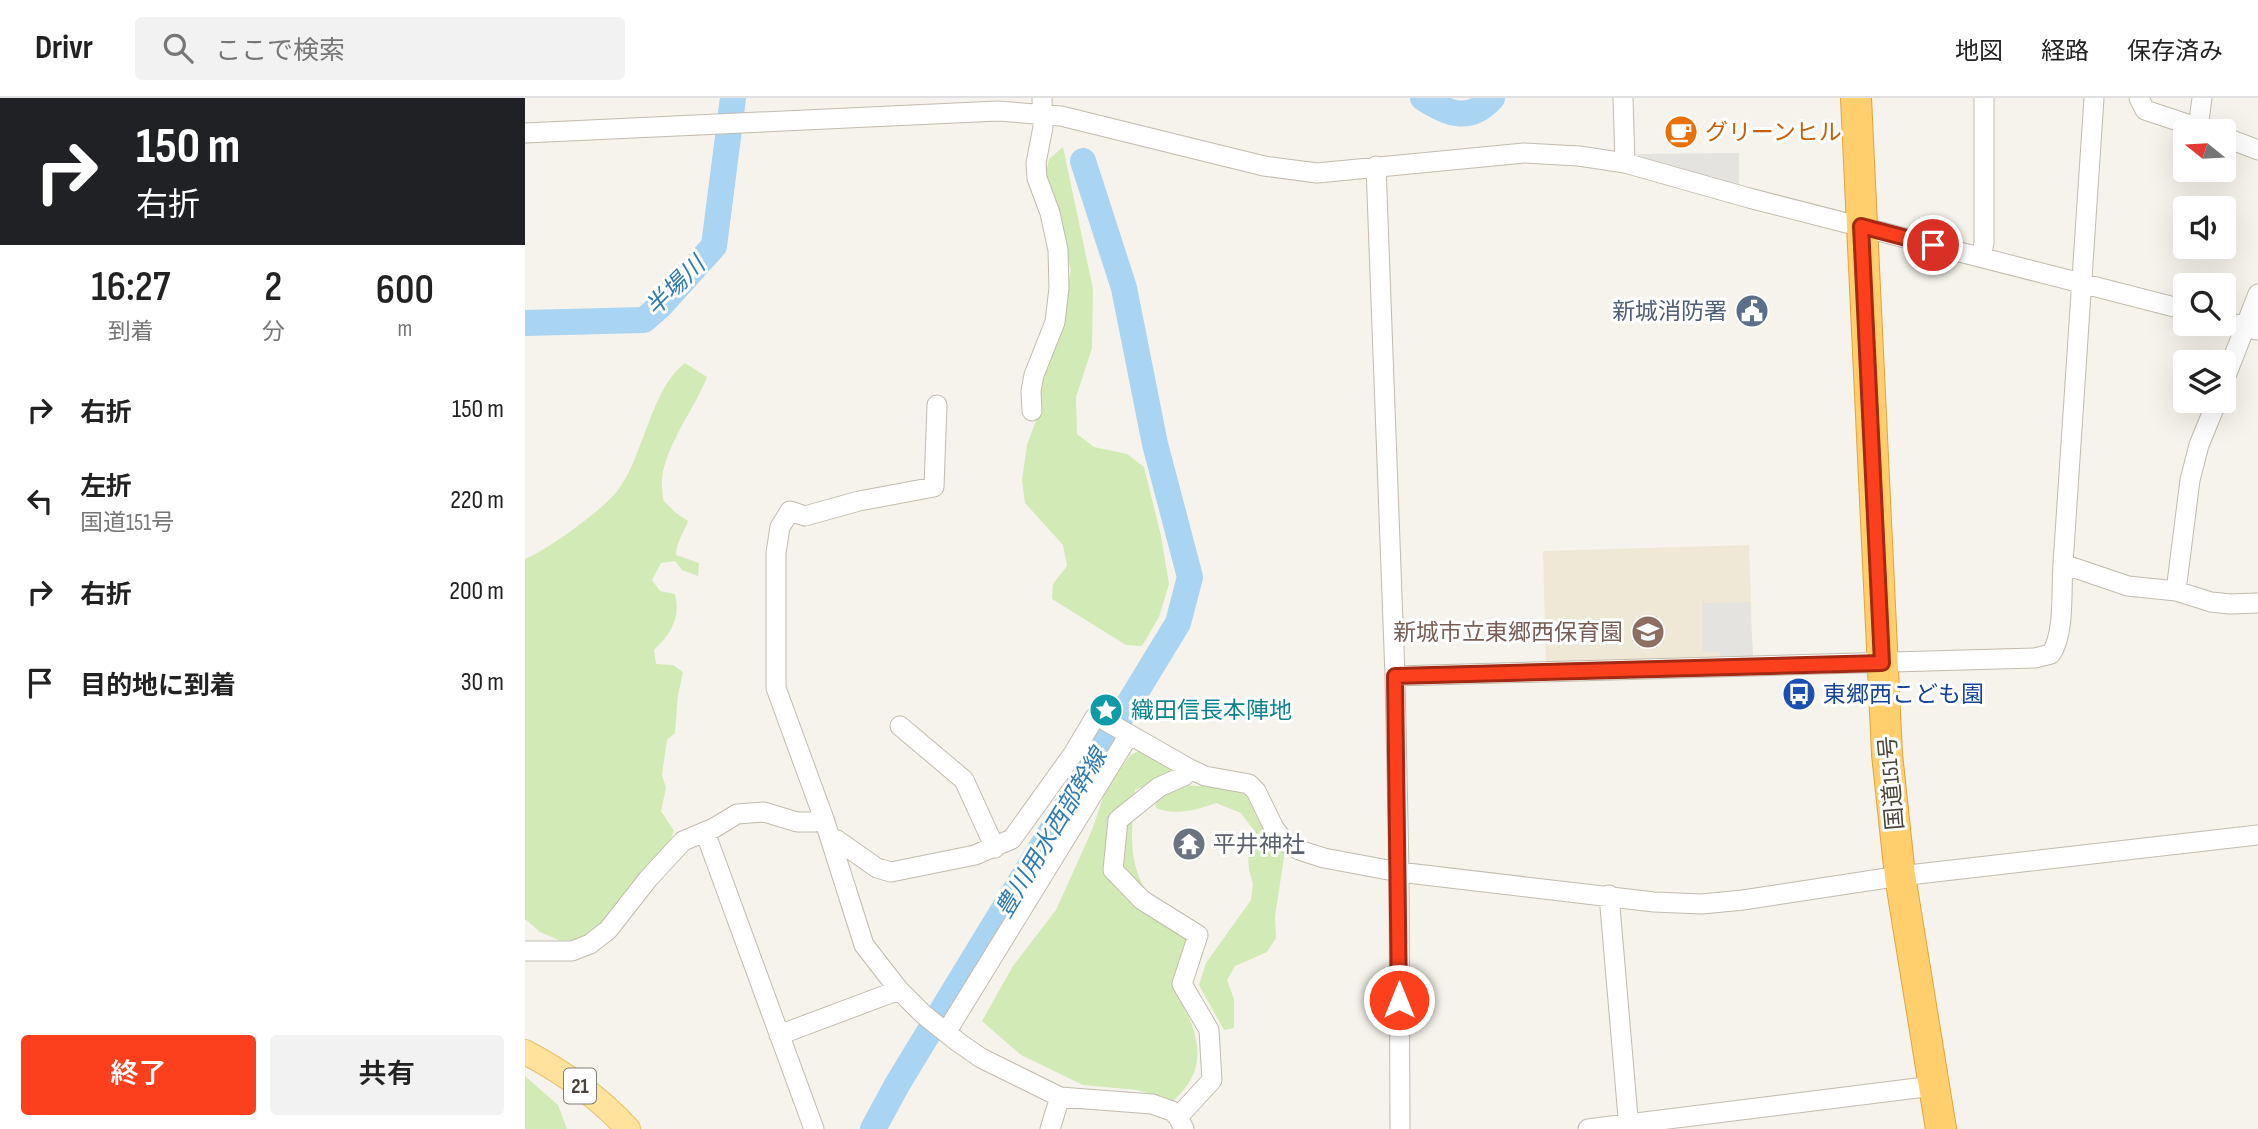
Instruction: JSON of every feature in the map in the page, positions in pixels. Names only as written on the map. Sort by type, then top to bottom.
[{"type":"highway","name":"国道151号","points":[[1856,98],[1887,754],[1900,876],[1941,1129]]},
{"type":"main road","name":"21","points":[[525,1052],[580,1085],[628,1129]]},
{"type":"street","points":[[1623,98],[1625,163]]},
{"type":"street","points":[[1981,257],[1984,243],[1984,98]]},
{"type":"street","points":[[1395,676],[2035,658],[2050,654],[2056,647],[2059,635],[2094,98]]},
{"type":"street","points":[[2139,98],[2145,110],[2173,120]]},
{"type":"street","points":[[2202,98],[2203,119]]},
{"type":"street","points":[[525,133],[998,111],[1043,106],[1264,166],[1317,173],[1524,153],[1579,156],[1625,163],[1749,198],[2173,307]]},
{"type":"street","points":[[1032,411],[1030,401],[1034,375],[1055,322],[1059,288],[1058,250],[1050,213],[1037,178],[1043,106]]},
{"type":"street","points":[[2237,142],[2258,150]]},
{"type":"street","points":[[1376,166],[1395,676],[1400,1129]]},
{"type":"street","points":[[2236,358],[2252,328],[2258,294]]},
{"type":"street","points":[[937,405],[934,487],[859,501],[805,516],[790,511],[780,527],[776,553],[776,688],[831,838],[865,945],[899,990],[923,1014],[981,1058],[1060,1097],[1152,1104],[1172,1111],[1181,1123],[1212,1080],[1209,1030],[1182,984],[1198,935],[1142,900],[1113,870],[1118,820],[1159,787],[1184,776],[1190,769]]},
{"type":"street","points":[[2176,591],[2190,480],[2199,445],[2212,413]]},
{"type":"street","points":[[2063,564],[2128,586],[2176,591],[2211,602],[2258,603]]},
{"type":"street","points":[[831,838],[877,868],[891,872],[975,855],[995,848],[1012,839],[1073,754],[1095,717],[1205,776],[1249,784],[1256,792],[1273,828],[1285,842],[1299,850],[1324,858],[1399,872],[1654,902],[1702,904],[1743,900],[1900,876],[2258,835]]},
{"type":"street","points":[[900,726],[964,780],[995,848]]},
{"type":"street","points":[[944,1029],[1127,733]]},
{"type":"street","points":[[525,951],[572,951],[590,944],[608,930],[648,879],[683,841],[737,814],[764,812],[797,822],[824,819]]},
{"type":"street","points":[[705,832],[814,1129]]},
{"type":"street","points":[[1609,895],[1628,1126]]},
{"type":"street","points":[[779,1035],[899,990]]},
{"type":"street","points":[[1588,1129],[1933,1086]]},
{"type":"street","points":[[1050,1129],[1060,1097]]},
{"type":"shaded area","name":"グリーンヒル","points":[[1739,153],[1739,190],[1633,154]]},
{"type":"shaded area","name":"新城市立東郷西保育園","points":[[1749,545],[1753,661],[1546,667],[1543,551]]},
{"type":"shaded area","points":[[1750,602],[1753,661],[1720,663],[1720,652],[1703,652],[1703,603]]},
{"type":"green space","points":[[1063,147],[1093,289],[1092,348],[1076,397],[1077,434],[1094,447],[1127,454],[1144,467],[1161,536],[1169,584],[1159,617],[1142,646],[1126,645],[1052,599],[1053,584],[1067,566],[1063,545],[1025,503],[1022,480],[1027,445],[1039,412],[1034,394],[1061,319],[1071,270],[1044,181],[1049,159]]},
{"type":"green space","points":[[685,363],[707,377],[669,452],[662,486],[663,500],[688,521],[676,555],[699,563],[698,576],[682,570],[675,561],[661,563],[652,580],[660,591],[675,594],[677,602],[673,625],[654,650],[656,664],[673,665],[683,672],[675,733],[667,740],[662,775],[666,788],[661,811],[674,831],[667,848],[605,924],[581,939],[561,941],[540,932],[525,919],[525,559],[576,527],[614,495],[632,466],[662,392],[668,381]]},
{"type":"green space","points":[[1141,750],[1172,767],[1182,785],[1225,785],[1245,792],[1285,851],[1275,916],[1276,938],[1267,952],[1235,966],[1227,980],[1234,999],[1234,1028],[1224,1030],[1199,985],[1206,963],[1251,900],[1253,884],[1248,853],[1256,833],[1241,813],[1216,803],[1171,812],[1156,808],[1155,793],[1146,785],[1135,790],[1132,839],[1136,869],[1151,897],[1166,912],[1187,924],[1187,943],[1176,992],[1195,1034],[1197,1061],[1186,1087],[1174,1100],[1137,1090],[1083,1085],[1021,1055],[982,1021],[1013,966],[1056,910],[1092,830],[1105,792],[1130,755]]},
{"type":"green space","points":[[525,1076],[558,1105],[567,1129],[525,1129]]},
{"type":"waterway","name":"半場川","points":[[525,323],[644,320],[659,307],[714,246],[733,98]]},
{"type":"waterway","name":"半場川","points":[[1423,98],[1450,112],[1459,113],[1475,111],[1492,98]]},
{"type":"waterway","name":"豊川用水西部幹線","points":[[873,1129],[898,1083],[1178,623],[1190,577],[1155,444],[1124,288],[1083,161]]},
{"type":"place","name":"グリーンヒル","points":[[1681,132]]},
{"type":"place","name":"新城消防署","points":[[1752,311]]},
{"type":"place","name":"新城市立東郷西保育園","points":[[1648,632]]},
{"type":"place","name":"東郷西こども園","points":[[1799,694]]},
{"type":"place","name":"織田信長本陣地","points":[[1106,710]]},
{"type":"place","name":"平井神社","points":[[1189,844]]},
{"type":"route","points":[[1399,1000],[1395,676],[1882,663],[1861,226],[1933,245]]}]
